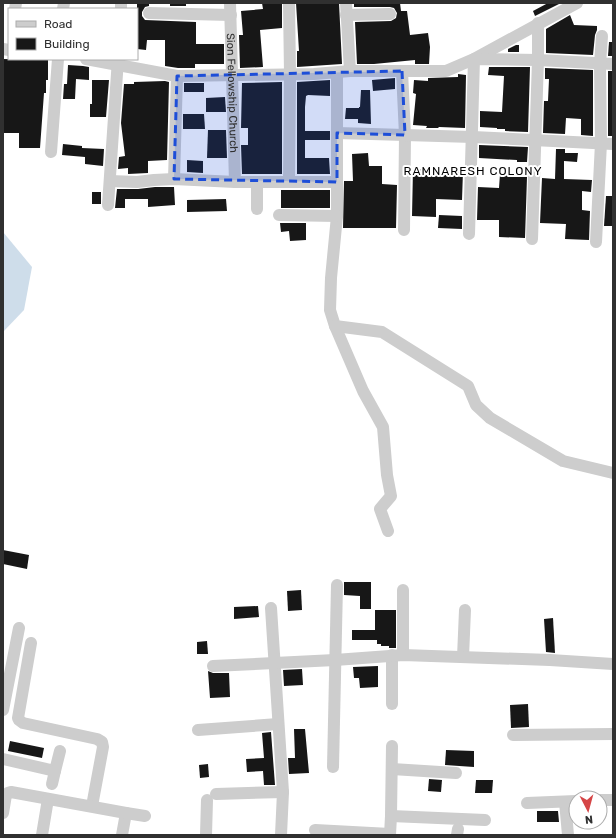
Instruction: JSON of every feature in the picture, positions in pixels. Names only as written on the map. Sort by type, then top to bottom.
[{"type":"street","name":"Sion Fellowship Church","points":[[230,3],[235,182]]},
{"type":"street","points":[[288,182],[290,74],[289,3]]},
{"type":"street","points":[[97,60],[118,62],[177,76],[337,73],[350,71],[446,71],[474,59],[577,3]]},
{"type":"street","points":[[350,71],[346,9],[390,14]]},
{"type":"street","points":[[149,13],[231,15]]},
{"type":"street","points":[[532,239],[538,23]]},
{"type":"street","points":[[596,242],[601,143],[600,64],[602,36]]},
{"type":"street","points":[[474,59],[538,60],[613,64]]},
{"type":"street","points":[[469,234],[473,137],[474,59]]},
{"type":"street","points":[[51,152],[58,60]]},
{"type":"street","points":[[108,205],[118,62]]},
{"type":"street","points":[[402,71],[405,135],[404,230]]},
{"type":"street","points":[[337,73],[337,216],[331,278],[330,310],[335,326],[362,391],[383,427],[387,475],[391,496],[380,509],[388,531]]},
{"type":"street","points":[[174,179],[177,76]]},
{"type":"street","points":[[337,133],[473,137],[613,144]]},
{"type":"street","points":[[110,181],[137,182],[174,179],[235,182],[337,182]]},
{"type":"street","points":[[257,182],[257,209]]},
{"type":"street","points":[[279,215],[337,216]]},
{"type":"street","points":[[335,326],[382,332],[468,386],[476,405],[490,418],[563,461],[613,473]]},
{"type":"street","points":[[333,767],[337,585]]},
{"type":"street","points":[[392,704],[403,590]]},
{"type":"street","points":[[271,608],[283,792],[281,835]]},
{"type":"street","points":[[463,657],[465,610]]},
{"type":"street","points":[[3,710],[19,628]]},
{"type":"street","points":[[31,643],[18,718],[24,723],[97,739],[102,742],[103,747],[92,806]]},
{"type":"street","points":[[213,666],[335,660],[397,655],[550,660],[613,664]]},
{"type":"street","points":[[198,730],[278,724]]},
{"type":"street","points":[[513,735],[613,734]]},
{"type":"street","points":[[315,830],[390,834],[392,746]]},
{"type":"street","points":[[52,784],[60,751]]},
{"type":"street","points":[[3,759],[55,771]]},
{"type":"street","points":[[392,769],[456,773]]},
{"type":"street","points":[[3,813],[6,795],[9,792],[145,816]]},
{"type":"street","points":[[206,835],[211,797],[283,792]]},
{"type":"street","points":[[42,835],[48,799]]},
{"type":"street","points":[[527,803],[568,802]]},
{"type":"street","points":[[122,835],[126,813]]},
{"type":"street","points":[[391,816],[485,820]]},
{"type":"highlighted area","points":[[402,71],[405,135],[337,133],[337,182],[174,179],[177,76]]},
{"type":"water","points":[[3,232],[32,267],[24,310],[3,332]]},
{"type":"building","points":[[137,3],[149,3],[149,6],[145,7],[142,12],[142,16],[145,20],[196,22],[196,44],[224,44],[224,64],[195,64],[195,68],[165,66],[165,40],[147,40],[146,50],[138,49]]},
{"type":"building","points":[[170,3],[186,3],[186,6],[170,6]]},
{"type":"building","points":[[262,3],[282,3],[282,28],[260,30],[263,67],[240,68],[239,35],[243,35],[241,11],[263,9]]},
{"type":"building","points":[[296,3],[339,3],[342,64],[297,67],[297,51],[299,51]]},
{"type":"building","points":[[354,3],[400,3],[401,11],[407,11],[410,35],[428,33],[430,47],[429,64],[415,64],[415,60],[357,64],[355,22],[391,21],[396,18],[397,13],[394,8],[390,7],[354,7]]},
{"type":"building","points":[[548,3],[561,3],[535,16],[533,11]]},
{"type":"building","points":[[570,15],[574,25],[597,26],[593,55],[546,53],[546,29]]},
{"type":"building","points":[[609,42],[613,42],[613,56],[608,56]]},
{"type":"building","points":[[519,45],[519,52],[508,52],[508,49]]},
{"type":"building","points":[[4,59],[48,60],[48,80],[46,80],[46,93],[44,93],[40,148],[19,148],[19,133],[3,133]]},
{"type":"building","points":[[68,65],[89,67],[89,80],[76,79],[75,99],[63,99],[64,84],[67,84]]},
{"type":"building","points":[[489,67],[530,67],[528,132],[505,131],[505,129],[480,127],[480,111],[502,112],[504,76],[488,75]]},
{"type":"building","points":[[545,68],[593,70],[593,136],[581,135],[581,119],[566,118],[565,134],[543,133],[544,101],[548,101],[549,79],[545,79]]},
{"type":"building","points":[[608,71],[613,71],[613,136],[608,136]]},
{"type":"building","points":[[458,74],[466,75],[465,128],[426,128],[427,126],[413,125],[416,94],[413,93],[414,80],[428,81],[428,78],[458,77]]},
{"type":"building","points":[[395,78],[395,89],[373,91],[372,80]]},
{"type":"building","points":[[92,80],[109,80],[106,117],[90,117],[90,104],[92,104]]},
{"type":"building","points":[[330,80],[330,96],[306,96],[305,131],[330,131],[330,140],[305,140],[305,158],[329,158],[330,174],[297,174],[297,82]]},
{"type":"building","points":[[134,82],[169,82],[167,160],[148,161],[148,173],[128,174],[128,168],[118,169],[119,157],[125,156],[121,123],[124,84],[134,84]]},
{"type":"building","points":[[282,82],[282,174],[242,174],[241,145],[248,145],[248,128],[241,128],[242,83]]},
{"type":"building","points":[[184,83],[204,83],[204,92],[184,92]]},
{"type":"building","points":[[361,90],[370,90],[371,124],[358,123],[358,119],[345,119],[346,108],[360,107]]},
{"type":"building","points":[[225,97],[226,112],[206,112],[206,98]]},
{"type":"building","points":[[183,114],[204,114],[205,129],[183,129]]},
{"type":"building","points":[[208,130],[226,130],[227,158],[207,158]]},
{"type":"building","points":[[63,144],[82,146],[82,148],[104,149],[103,166],[85,164],[85,157],[62,155]]},
{"type":"building","points":[[479,145],[528,147],[527,162],[479,158]]},
{"type":"building","points":[[556,149],[565,149],[565,153],[578,153],[577,162],[564,161],[564,179],[592,180],[591,192],[582,191],[582,210],[590,211],[589,240],[565,239],[566,224],[540,223],[542,178],[555,179]]},
{"type":"building","points":[[368,153],[369,166],[382,166],[382,184],[397,185],[396,228],[343,228],[344,181],[353,181],[352,154]]},
{"type":"building","points":[[187,160],[203,161],[203,173],[187,172]]},
{"type":"building","points":[[413,169],[463,171],[462,200],[436,199],[436,217],[412,216]]},
{"type":"building","points":[[500,174],[509,174],[509,177],[527,177],[525,238],[499,237],[499,220],[477,220],[478,187],[499,188]]},
{"type":"building","points":[[174,187],[175,205],[148,207],[148,199],[125,199],[125,208],[115,208],[117,189]]},
{"type":"building","points":[[281,190],[330,190],[330,208],[281,208]]},
{"type":"building","points":[[92,192],[101,192],[101,204],[92,204]]},
{"type":"building","points":[[606,196],[613,196],[613,226],[604,226]]},
{"type":"building","points":[[226,199],[227,211],[187,212],[187,200]]},
{"type":"building","points":[[439,215],[462,216],[462,229],[438,228]]},
{"type":"building","points":[[280,223],[306,223],[306,240],[290,241],[289,231],[281,232]]},
{"type":"building","points":[[3,550],[29,555],[27,569],[3,564]]},
{"type":"building","points":[[344,582],[371,582],[371,609],[360,609],[360,596],[344,595]]},
{"type":"building","points":[[301,590],[302,610],[288,611],[287,591]]},
{"type":"building","points":[[258,606],[259,617],[234,619],[234,607]]},
{"type":"building","points":[[375,610],[396,610],[396,648],[381,646],[381,644],[377,644],[377,640],[352,640],[352,630],[375,630]]},
{"type":"building","points":[[553,618],[555,653],[546,652],[544,619]]},
{"type":"building","points":[[207,641],[208,654],[197,654],[197,642]]},
{"type":"building","points":[[378,666],[378,687],[360,688],[359,678],[354,678],[353,667]]},
{"type":"building","points":[[302,669],[303,685],[284,686],[283,670]]},
{"type":"building","points":[[208,671],[213,673],[229,673],[230,697],[210,698]]},
{"type":"building","points":[[528,704],[529,727],[511,728],[510,705]]},
{"type":"building","points":[[294,729],[305,729],[309,773],[289,774],[288,758],[295,758]]},
{"type":"building","points":[[271,732],[275,785],[264,785],[263,771],[247,772],[246,759],[264,758],[262,733]]},
{"type":"building","points":[[10,741],[44,748],[42,758],[8,751]]},
{"type":"building","points":[[446,750],[474,751],[474,767],[445,765]]},
{"type":"building","points":[[208,764],[209,777],[200,778],[199,765]]},
{"type":"building","points":[[429,779],[442,780],[441,792],[428,791]]},
{"type":"building","points":[[476,780],[493,780],[492,793],[475,793]]},
{"type":"building","points":[[537,811],[558,811],[559,822],[537,822]]},
{"type":"district","name":"RAMNARESH COLONY","points":[[473,171]]}]
